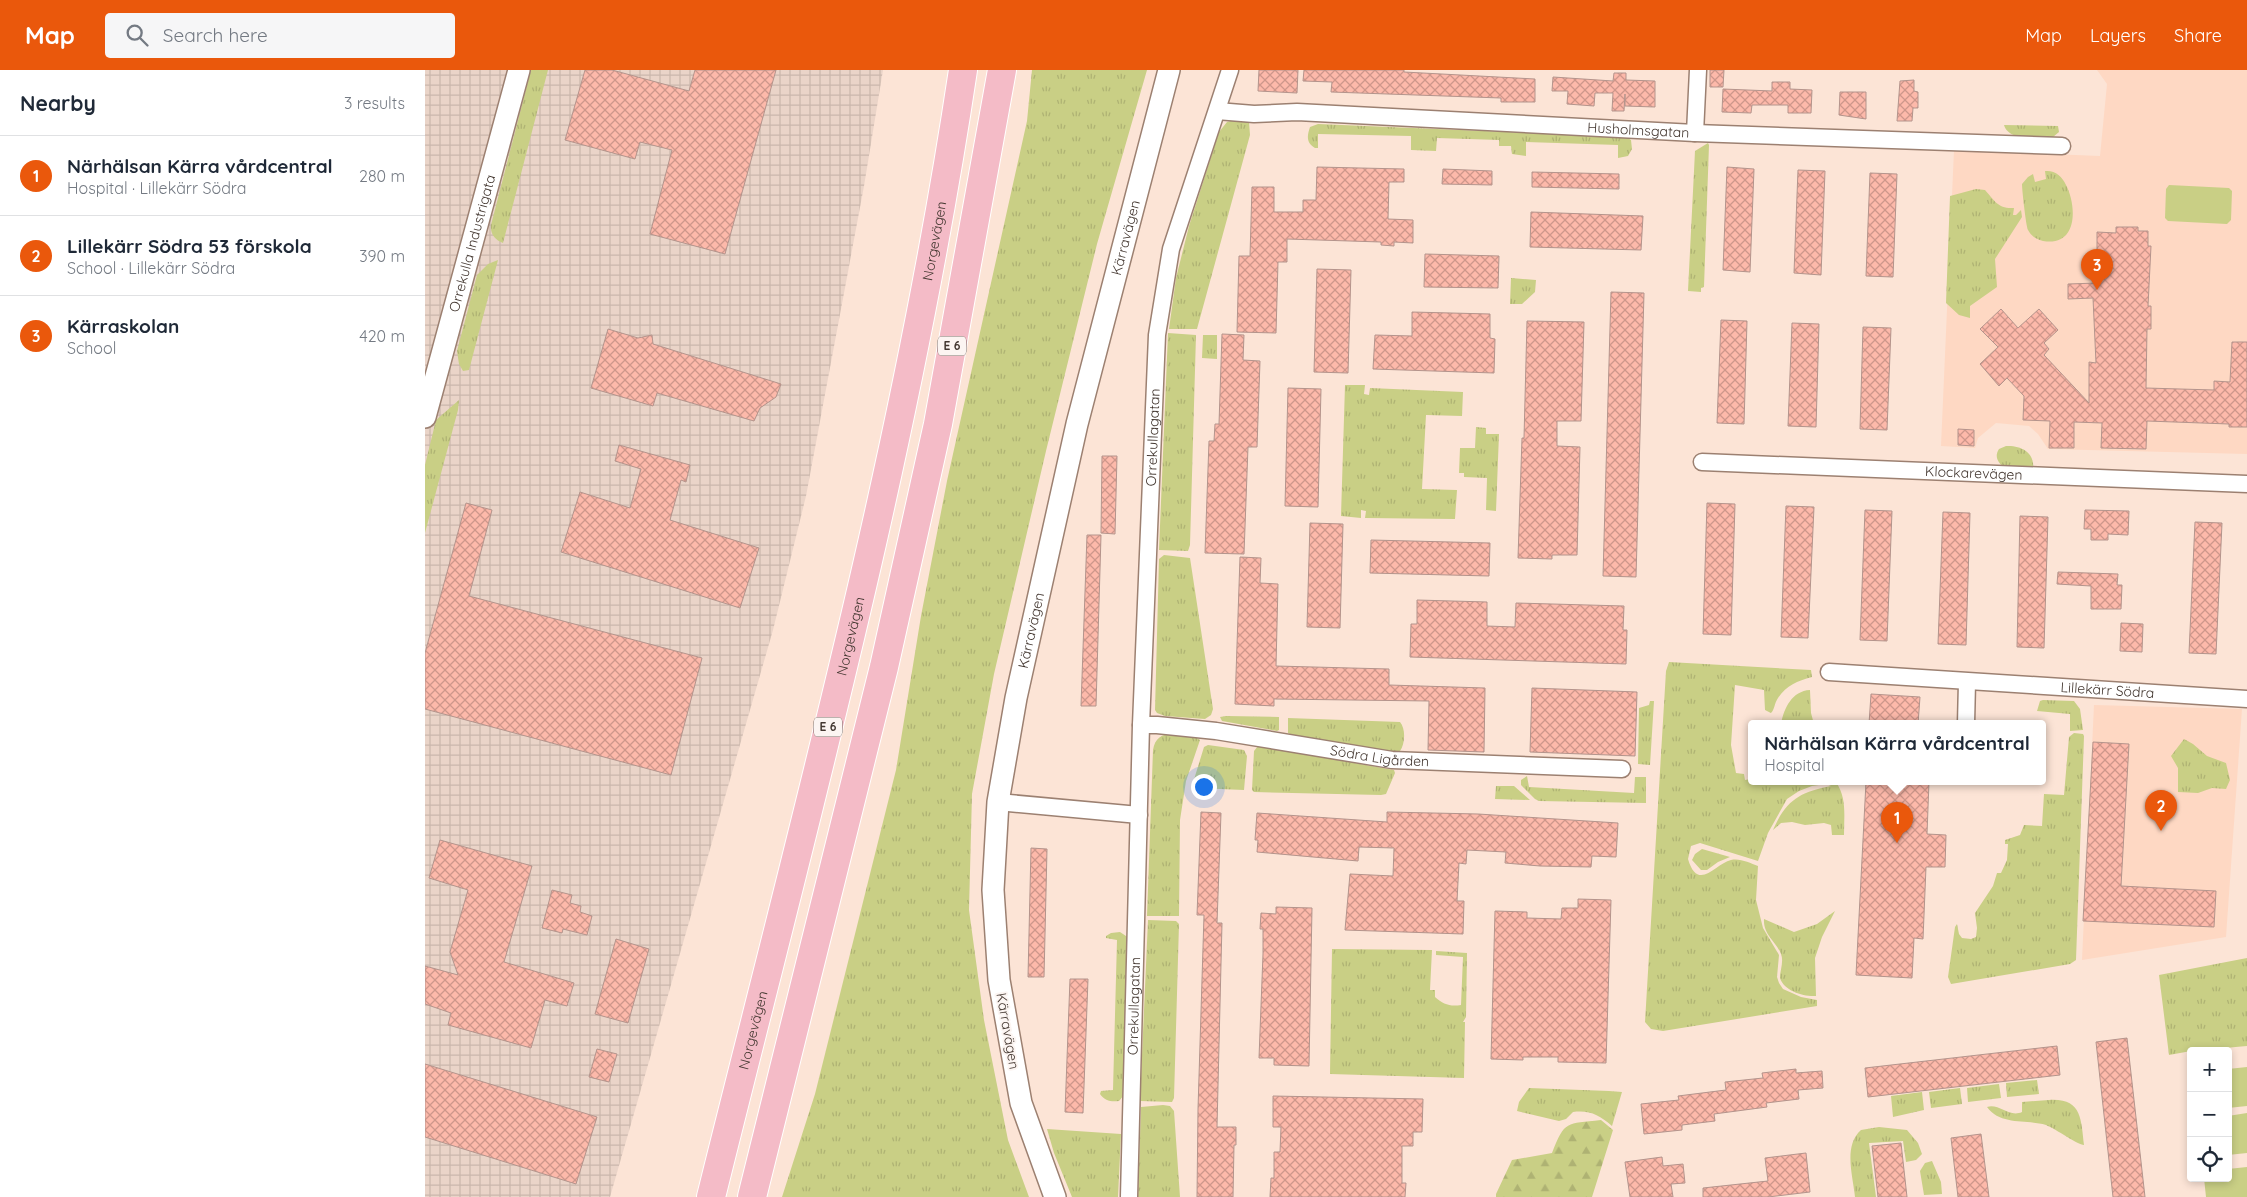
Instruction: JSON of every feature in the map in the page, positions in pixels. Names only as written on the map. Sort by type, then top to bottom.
[{"type":"highway","name":"Norgevägen","points":[[711,1197],[845,661],[901,417],[932,254],[963,70]]},
{"type":"highway","name":"E 6","points":[[751,1197],[884,667],[938,424],[1002,70]]},
{"type":"highway","points":[[766,1197],[770,1158],[792,1036]]},
{"type":"street","name":"Orrekulla Industrigata","points":[[425,417],[519,70]]},
{"type":"street","name":"Kärravägen","points":[[1055,1197],[1021,1103],[999,980],[993,890],[998,802],[1016,698],[1077,424],[1169,70]]},
{"type":"street","name":"Orrekullagatan","points":[[1129,1197],[1141,725],[1157,335],[1171,249],[1230,70]]},
{"type":"street","points":[[1695,133],[1698,70]]},
{"type":"street","name":"Husholmsgatan","points":[[1217,111],[1255,114],[1297,112],[1695,133],[2062,146]]},
{"type":"street","name":"Klockarevägen","points":[[1702,462],[2247,484]]},
{"type":"street","name":"Lillekärr Södra","points":[[1829,672],[2247,699]]},
{"type":"street","points":[[1967,682],[1967,720]]},
{"type":"street","name":"Södra Ligården","points":[[1141,725],[1216,731],[1392,760],[1622,769]]},
{"type":"street","points":[[998,802],[1139,815]]},
{"type":"shaded area","points":[[425,70],[883,70],[864,186],[806,496],[773,630],[610,1197],[425,1197]]},
{"type":"shaded area","points":[[2097,70],[2247,70],[2247,454],[2048,449],[2038,434],[2029,426],[1996,423],[1978,438],[1975,448],[1941,446],[1954,150],[2100,156],[2107,84]]},
{"type":"shaded area","points":[[2094,705],[2242,709],[2226,937],[2082,960]]},
{"type":"green space","points":[[531,70],[548,70],[503,243],[494,236],[491,231],[491,225]]},
{"type":"green space","points":[[1032,70],[1147,70],[1097,244],[1046,451],[994,674],[972,794],[969,910],[984,1020],[1008,1140],[1029,1197],[782,1197],[815,1094],[896,770],[921,616],[947,481],[1027,121]]},
{"type":"green space","points":[[1234,120],[1249,122],[1250,135],[1197,329],[1169,329],[1176,278],[1189,226],[1219,132],[1227,122]]},
{"type":"green space","points":[[1318,124],[1626,137],[1631,140],[1632,149],[1628,156],[1618,158],[1618,145],[1526,142],[1526,156],[1512,154],[1511,146],[1499,146],[1499,140],[1437,138],[1436,151],[1411,150],[1411,136],[1318,134],[1318,148],[1315,148],[1309,142],[1308,133],[1310,127]]},
{"type":"green space","points":[[2004,125],[2058,126],[2059,132],[2053,137],[2025,138],[2012,134]]},
{"type":"green space","points":[[1708,143],[1704,287],[1701,288],[1701,292],[1688,291],[1695,151]]},
{"type":"green space","points":[[2045,171],[2058,174],[2066,185],[2072,203],[2073,214],[2069,231],[2063,238],[2054,241],[2043,241],[2032,236],[2028,230],[2025,215],[2022,184],[2033,174],[2035,182],[2046,179]]},
{"type":"green space","points":[[2169,185],[2229,188],[2232,191],[2231,220],[2227,224],[2168,221],[2165,218],[2166,189]]},
{"type":"green space","points":[[1976,189],[1985,190],[2000,206],[2014,208],[2013,215],[2016,215],[2021,210],[2022,217],[1995,259],[1997,287],[1970,306],[1970,318],[1959,315],[1946,303],[1950,196]]},
{"type":"green space","points":[[498,260],[469,370],[463,371],[459,364],[457,351],[477,275],[488,264]]},
{"type":"green space","points":[[1511,278],[1536,280],[1535,292],[1522,304],[1510,304]]},
{"type":"green space","points":[[1168,333],[1196,335],[1190,545],[1188,551],[1159,550]]},
{"type":"green space","points":[[1203,335],[1217,335],[1217,359],[1202,358]]},
{"type":"green space","points":[[1345,385],[1365,385],[1364,394],[1369,395],[1370,388],[1463,392],[1462,416],[1426,415],[1422,489],[1457,490],[1455,519],[1365,518],[1366,511],[1361,510],[1361,518],[1341,516]]},
{"type":"green space","points":[[459,400],[458,410],[425,533],[425,465],[436,420]]},
{"type":"green space","points":[[1476,427],[1486,428],[1486,434],[1499,434],[1496,511],[1486,510],[1487,478],[1464,477],[1464,473],[1459,473],[1460,448],[1475,448]]},
{"type":"green space","points":[[2006,446],[2021,448],[2029,454],[2032,458],[2033,468],[2004,468],[1998,461],[1997,454],[1999,449]]},
{"type":"green space","points":[[1164,555],[1190,558],[1213,709],[1211,715],[1205,719],[1165,716],[1157,713],[1155,710],[1159,559]]},
{"type":"green space","points":[[1669,662],[1811,670],[1812,677],[1793,684],[1781,694],[1771,713],[1765,710],[1764,690],[1735,685],[1731,745],[1736,773],[1744,774],[1745,780],[1748,779],[1748,785],[1819,785],[1799,791],[1787,799],[1768,833],[1758,861],[1700,843],[1691,846],[1688,859],[1692,869],[1697,874],[1702,875],[1731,860],[1741,860],[1758,866],[1756,900],[1763,928],[1779,955],[1777,977],[1779,983],[1783,989],[1801,997],[1817,1000],[1817,1006],[1663,1031],[1651,1029],[1645,1022],[1666,671]]},
{"type":"green space","points":[[1810,690],[1813,720],[1782,720],[1790,701],[1798,693]]},
{"type":"green space","points":[[1650,701],[1654,701],[1650,765],[1638,764],[1639,708],[1649,705]]},
{"type":"green space","points":[[2040,701],[2074,701],[2080,709],[2083,730],[2070,731],[2070,714],[2037,711]]},
{"type":"green space","points":[[1220,717],[1279,717],[1279,730],[1222,721]]},
{"type":"green space","points":[[1288,718],[1400,722],[1404,732],[1403,744],[1400,751],[1392,753],[1292,735],[1288,733]]},
{"type":"green space","points":[[1172,733],[1194,736],[1200,740],[1186,781],[1180,820],[1179,916],[1147,916],[1153,750],[1159,738]]},
{"type":"green space","points":[[2074,733],[2083,734],[2084,736],[2076,960],[2070,964],[1951,984],[1948,977],[1955,927],[1957,924],[1962,938],[1971,939],[1976,937],[1975,913],[1993,886],[1997,873],[2001,873],[2007,860],[2008,844],[2005,844],[2005,840],[2020,835],[2024,825],[2042,826],[2044,794],[2064,795],[2069,737]]},
{"type":"green space","points":[[2184,739],[2207,756],[2226,763],[2230,780],[2226,789],[2212,788],[2198,793],[2178,792],[2178,768],[2171,756]]},
{"type":"green space","points":[[1208,745],[1244,750],[1247,756],[1244,790],[1196,788],[1192,786],[1204,747]]},
{"type":"green space","points":[[1258,746],[1394,770],[1395,773],[1386,794],[1381,795],[1254,792],[1252,790],[1254,751]]},
{"type":"green space","points":[[1527,776],[1529,787],[1634,793],[1635,777],[1646,777],[1646,803],[1539,801],[1521,785],[1521,780]]},
{"type":"green space","points":[[1828,785],[1838,785],[1842,794],[1844,835],[1832,835],[1831,825],[1824,823],[1805,825],[1792,822],[1781,823],[1773,830],[1783,811],[1795,799],[1811,791],[1831,786]]},
{"type":"green space","points":[[1496,786],[1514,786],[1530,800],[1495,799]]},
{"type":"green space","points":[[1702,849],[1730,857],[1718,862],[1707,870],[1701,870],[1692,860],[1695,854]]},
{"type":"green space","points":[[1835,911],[1822,937],[1815,958],[1816,996],[1800,994],[1790,990],[1782,983],[1780,978],[1782,957],[1779,949],[1768,934],[1764,925],[1764,919],[1794,932],[1817,924]]},
{"type":"green space","points":[[1148,920],[1176,921],[1179,924],[1174,1098],[1172,1102],[1140,1101]]},
{"type":"green space","points":[[1120,932],[1129,938],[1124,1095],[1119,1101],[1113,1101],[1106,1100],[1100,1094],[1101,1091],[1113,1090],[1117,940],[1106,938],[1106,936],[1111,933]]},
{"type":"green space","points":[[1332,949],[1432,950],[1430,990],[1435,990],[1435,997],[1453,1006],[1461,1005],[1463,957],[1436,955],[1436,951],[1467,953],[1466,1017],[1463,1022],[1465,1022],[1464,1078],[1330,1074]]},
{"type":"green space","points":[[2247,958],[2247,1046],[2187,1047],[2187,1052],[2169,1055],[2159,975]]},
{"type":"green space","points":[[2247,1067],[2247,1106],[2232,1108],[2232,1069]]},
{"type":"green space","points":[[2037,1080],[2039,1094],[2007,1097],[2006,1083]]},
{"type":"green space","points":[[1999,1084],[2001,1098],[1968,1102],[1967,1088]]},
{"type":"green space","points":[[1529,1088],[1622,1092],[1612,1126],[1598,1116],[1584,1112],[1573,1112],[1566,1119],[1559,1121],[1517,1111],[1519,1102]]},
{"type":"green space","points":[[1960,1088],[1962,1104],[1931,1108],[1929,1092]]},
{"type":"green space","points":[[1922,1092],[1924,1110],[1893,1117],[1891,1096]]},
{"type":"green space","points":[[2060,1100],[2068,1103],[2078,1112],[2084,1145],[2046,1125],[1999,1117],[1987,1107],[1996,1107],[2008,1112],[2017,1113],[2022,1112],[2022,1102]]},
{"type":"green space","points":[[1170,1106],[1174,1111],[1180,1197],[1138,1197],[1141,1107]]},
{"type":"green space","points":[[2247,1113],[2247,1153],[2232,1155],[2232,1115]]},
{"type":"green space","points":[[1601,1120],[1613,1130],[1592,1197],[1496,1197],[1512,1160],[1552,1153],[1560,1134],[1568,1126],[1574,1123]]},
{"type":"green space","points":[[1879,1127],[1907,1130],[1918,1143],[1922,1154],[1916,1160],[1906,1162],[1903,1141],[1869,1143],[1876,1197],[1855,1197],[1851,1171],[1852,1144],[1861,1130]]},
{"type":"green space","points":[[1047,1129],[1121,1134],[1118,1197],[1072,1197],[1054,1153]]},
{"type":"green space","points":[[1932,1161],[1941,1182],[1942,1194],[1924,1195],[1920,1171],[1925,1163]]},
{"type":"green space","points":[[2247,1167],[2247,1197],[2206,1197],[2204,1182],[2232,1182],[2232,1169]]},
{"type":"building","points":[[585,70],[612,70],[689,91],[695,70],[776,70],[725,254],[650,234],[672,150],[640,142],[635,159],[565,140]]},
{"type":"building","points":[[1259,70],[1298,70],[1297,93],[1258,91]]},
{"type":"building","points":[[1304,70],[1404,70],[1404,72],[1535,79],[1535,102],[1501,102],[1501,98],[1331,92],[1332,82],[1303,81]]},
{"type":"building","points":[[1710,70],[1724,70],[1723,87],[1710,87]]},
{"type":"building","points":[[1614,73],[1626,73],[1626,80],[1655,81],[1655,107],[1625,106],[1625,94],[1624,111],[1612,111],[1613,93],[1595,93],[1594,106],[1567,104],[1568,91],[1552,91],[1553,77],[1613,81]]},
{"type":"building","points":[[1914,80],[1914,91],[1918,92],[1918,108],[1913,108],[1912,121],[1897,121],[1900,81]]},
{"type":"building","points":[[1772,82],[1790,82],[1790,89],[1812,90],[1811,113],[1788,113],[1788,105],[1752,105],[1751,113],[1722,112],[1723,89],[1772,91]]},
{"type":"building","points":[[1840,92],[1866,92],[1866,119],[1839,115]]},
{"type":"building","points":[[1317,167],[1404,169],[1404,182],[1389,182],[1388,219],[1413,220],[1413,243],[1394,242],[1394,246],[1381,245],[1381,242],[1287,239],[1287,262],[1278,262],[1276,333],[1237,332],[1239,256],[1250,256],[1252,187],[1274,187],[1274,212],[1303,212],[1303,200],[1316,200]]},
{"type":"building","points":[[1727,167],[1754,169],[1750,272],[1723,270]]},
{"type":"building","points":[[1443,169],[1492,171],[1492,185],[1442,184]]},
{"type":"building","points":[[1798,170],[1825,171],[1821,275],[1794,273]]},
{"type":"building","points":[[1532,172],[1619,174],[1619,189],[1532,187]]},
{"type":"building","points":[[1870,173],[1897,174],[1893,277],[1866,276]]},
{"type":"building","points":[[1531,212],[1643,216],[1641,250],[1530,247]]},
{"type":"building","points":[[2116,227],[2138,227],[2138,231],[2148,231],[2148,246],[2151,246],[2148,306],[2151,306],[2151,329],[2147,329],[2146,388],[2214,390],[2214,381],[2230,382],[2232,342],[2247,342],[2247,427],[2229,427],[2229,424],[2147,421],[2146,449],[2101,448],[2102,423],[2074,422],[2074,448],[2049,448],[2050,421],[2023,420],[2024,396],[2007,378],[1999,386],[1980,364],[1998,347],[1980,329],[2001,309],[2018,328],[2039,309],[2058,330],[2044,343],[2049,349],[2044,355],[2089,403],[2089,362],[2096,363],[2093,298],[2068,299],[2068,284],[2097,283],[2097,232],[2116,233]]},
{"type":"building","points":[[1425,254],[1499,256],[1498,288],[1424,287]]},
{"type":"building","points":[[1317,269],[1351,270],[1348,373],[1314,372]]},
{"type":"building","points":[[1611,292],[1644,293],[1636,577],[1603,576]]},
{"type":"building","points":[[1412,312],[1490,314],[1490,338],[1495,339],[1494,373],[1373,369],[1375,335],[1412,336]]},
{"type":"building","points":[[1721,320],[1747,321],[1744,424],[1717,423]]},
{"type":"building","points":[[1527,321],[1584,322],[1581,421],[1557,421],[1557,446],[1580,447],[1577,555],[1552,555],[1552,559],[1518,558]]},
{"type":"building","points":[[1792,323],[1819,324],[1816,427],[1788,426]]},
{"type":"building","points":[[1863,327],[1891,328],[1887,430],[1860,429]]},
{"type":"building","points":[[608,329],[638,338],[652,335],[653,344],[781,384],[776,397],[760,408],[754,421],[657,393],[653,406],[591,388]]},
{"type":"building","points":[[1222,334],[1244,335],[1243,360],[1260,361],[1257,447],[1248,447],[1244,554],[1205,553],[1209,441],[1214,441],[1215,424],[1219,424]]},
{"type":"building","points":[[1288,388],[1321,389],[1318,507],[1285,506]]},
{"type":"building","points":[[1958,429],[1974,430],[1974,446],[1958,445]]},
{"type":"building","points":[[619,445],[690,465],[686,482],[681,480],[670,520],[759,548],[740,608],[561,552],[580,492],[630,508],[641,469],[615,461]]},
{"type":"building","points":[[1102,456],[1117,456],[1115,534],[1101,533]]},
{"type":"building","points":[[466,503],[492,510],[469,596],[702,658],[671,775],[425,709],[425,653]]},
{"type":"building","points":[[1707,503],[1735,504],[1731,635],[1703,634]]},
{"type":"building","points":[[1786,506],[1814,507],[1808,638],[1781,637]]},
{"type":"building","points":[[1865,510],[1892,511],[1887,641],[1860,640]]},
{"type":"building","points":[[2085,510],[2129,511],[2128,535],[2108,534],[2108,540],[2091,540],[2091,529],[2084,529]]},
{"type":"building","points":[[1943,512],[1970,513],[1966,645],[1938,644]]},
{"type":"building","points":[[2020,516],[2048,517],[2044,648],[2017,647]]},
{"type":"building","points":[[2195,522],[2222,523],[2216,654],[2189,653]]},
{"type":"building","points":[[1310,523],[1343,524],[1340,628],[1307,627]]},
{"type":"building","points":[[1087,535],[1101,535],[1096,706],[1081,706]]},
{"type":"building","points":[[1371,540],[1490,543],[1489,576],[1370,573]]},
{"type":"building","points":[[1240,557],[1261,558],[1260,583],[1278,584],[1276,666],[1389,669],[1389,685],[1485,688],[1484,752],[1428,750],[1429,701],[1274,699],[1274,706],[1235,704]]},
{"type":"building","points":[[2058,572],[2118,574],[2117,585],[2122,585],[2121,609],[2091,609],[2091,586],[2057,584]]},
{"type":"building","points":[[1417,600],[1487,602],[1487,626],[1515,627],[1516,603],[1624,606],[1623,630],[1627,630],[1626,664],[1410,657],[1411,624],[1417,624]]},
{"type":"building","points":[[2121,623],[2143,624],[2142,652],[2120,651]]},
{"type":"building","points":[[1532,688],[1637,692],[1635,756],[1530,752]]},
{"type":"building","points":[[1871,694],[1920,697],[1918,720],[1869,720]]},
{"type":"building","points":[[2093,742],[2129,744],[2121,886],[2216,891],[2214,927],[2083,921]]},
{"type":"building","points":[[1866,785],[1929,785],[1927,834],[1946,835],[1945,867],[1926,867],[1923,939],[1914,938],[1912,978],[1856,975]]},
{"type":"building","points":[[1201,812],[1221,813],[1217,923],[1222,923],[1217,1127],[1236,1127],[1233,1197],[1197,1197],[1204,915],[1197,915]]},
{"type":"building","points":[[1387,812],[1478,814],[1618,823],[1616,857],[1592,856],[1591,867],[1540,866],[1505,863],[1506,852],[1467,850],[1466,864],[1459,863],[1457,901],[1464,901],[1463,934],[1345,930],[1350,874],[1393,876],[1394,848],[1359,847],[1358,861],[1257,852],[1258,840],[1255,840],[1257,813],[1387,822]]},
{"type":"building","points":[[440,840],[532,866],[504,962],[574,983],[567,1006],[545,1000],[531,1048],[448,1025],[451,1013],[425,1004],[425,966],[458,975],[450,952],[468,890],[429,878]]},
{"type":"building","points":[[1031,848],[1047,849],[1044,977],[1028,977]]},
{"type":"building","points":[[552,890],[572,895],[570,903],[581,906],[580,912],[592,916],[587,935],[563,929],[562,933],[542,928]]},
{"type":"building","points":[[1578,899],[1611,900],[1606,1063],[1558,1062],[1558,1057],[1523,1057],[1523,1060],[1491,1059],[1495,911],[1527,912],[1527,918],[1561,919],[1562,908],[1578,908]]},
{"type":"building","points":[[1276,907],[1312,908],[1309,1066],[1274,1065],[1274,1058],[1259,1058],[1263,954],[1263,929],[1260,929],[1261,913],[1276,914]]},
{"type":"building","points":[[616,939],[649,949],[628,1023],[595,1014]]},
{"type":"building","points":[[1070,979],[1088,979],[1083,1113],[1065,1112]]},
{"type":"building","points":[[2127,1038],[2145,1197],[2113,1197],[2096,1042]]},
{"type":"building","points":[[2057,1046],[2060,1075],[1868,1097],[1865,1068]]},
{"type":"building","points":[[597,1049],[617,1054],[609,1082],[589,1077]]},
{"type":"building","points":[[425,1064],[597,1117],[576,1184],[425,1137]]},
{"type":"building","points":[[1796,1069],[1796,1073],[1822,1071],[1823,1088],[1798,1090],[1799,1099],[1766,1103],[1767,1107],[1714,1114],[1715,1121],[1682,1125],[1682,1130],[1644,1134],[1641,1104],[1679,1100],[1678,1096],[1726,1090],[1725,1082],[1763,1078],[1762,1073]]},
{"type":"building","points":[[1273,1096],[1423,1099],[1422,1132],[1413,1132],[1413,1146],[1402,1146],[1402,1183],[1406,1183],[1405,1197],[1270,1197],[1271,1178],[1274,1178],[1274,1152],[1280,1152],[1281,1127],[1273,1127]]},
{"type":"building","points":[[1981,1134],[1989,1197],[1958,1197],[1951,1138]]},
{"type":"building","points":[[1901,1143],[1907,1197],[1878,1197],[1872,1146]]},
{"type":"building","points":[[1806,1153],[1810,1192],[1768,1197],[1703,1197],[1703,1188],[1768,1181],[1765,1158]]},
{"type":"building","points":[[1662,1157],[1663,1166],[1683,1164],[1685,1183],[1671,1184],[1673,1197],[1630,1197],[1625,1162]]},
{"type":"place","name":"Kärraskolan","points":[[2097,290]]},
{"type":"place","name":"Lillekärr Södra 53 förskola","points":[[2161,831]]},
{"type":"place","name":"Närhälsan Kärra vårdcentral","points":[[1897,843]]}]
